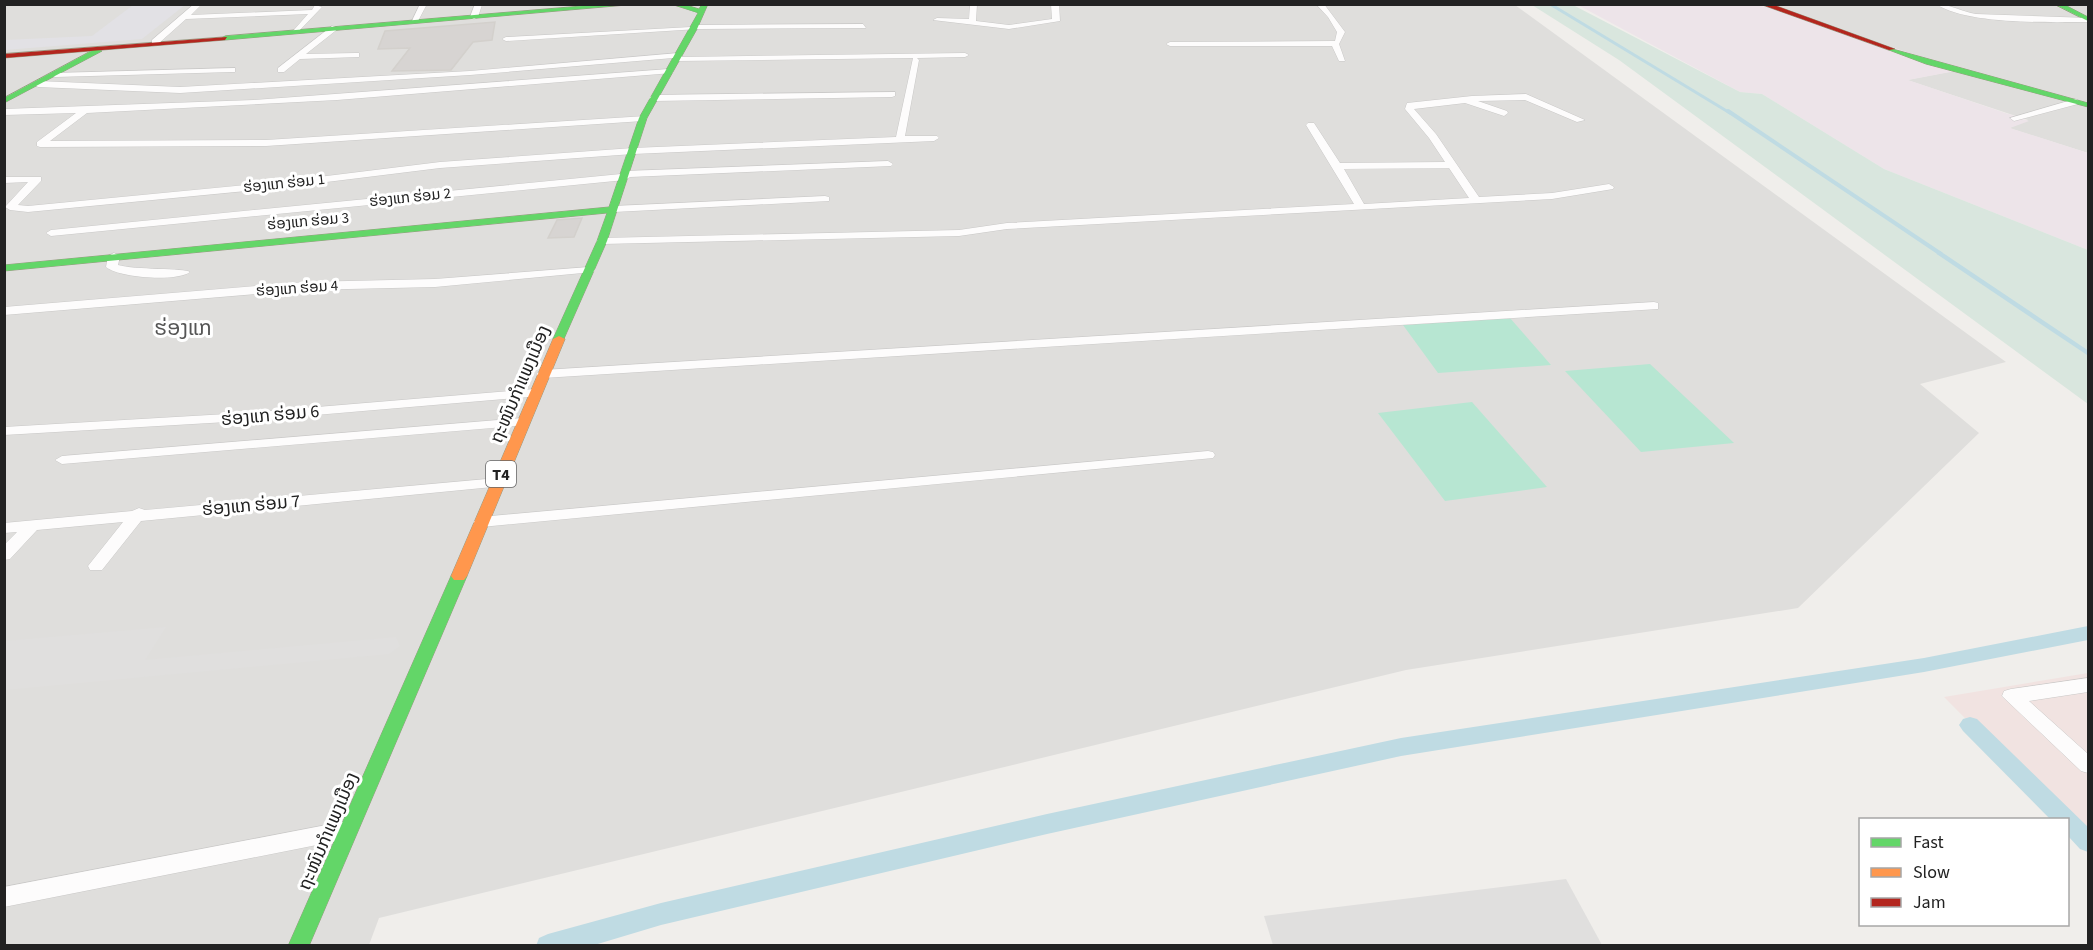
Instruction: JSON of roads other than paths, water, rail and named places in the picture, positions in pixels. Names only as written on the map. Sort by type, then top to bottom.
[{"type":"main road","points":[[4,56],[414,21],[476,11],[635,4]]},
{"type":"main road","points":[[674,4],[703,8]]},
{"type":"main road","points":[[1763,4],[1929,62],[2082,103]]},
{"type":"main road","points":[[2057,4],[2088,20]]},
{"type":"main road","name":"ຖະໜົນກຳແພງເມືອງ","points":[[300,941],[347,830],[432,644],[522,422],[602,242],[643,118],[652,98],[695,28],[703,8]]},
{"type":"main road","points":[[4,101],[107,46]]},
{"type":"main road","name":"ຮ່ອງແກ ຮ່ອມ 3","points":[[4,268],[614,209]]},
{"type":"street","points":[[155,42],[199,4]]},
{"type":"street","points":[[414,21],[424,4]]},
{"type":"street","points":[[972,21],[975,4]]},
{"type":"street","points":[[937,20],[972,21],[981,26],[996,27],[1047,24],[1058,20],[1055,4]]},
{"type":"street","points":[[1170,44],[1333,44],[1338,42],[1341,32],[1331,16],[1319,4]]},
{"type":"street","points":[[1939,4],[1958,13],[1976,16],[2088,20]]},
{"type":"street","points":[[185,17],[318,8]]},
{"type":"street","points":[[297,31],[318,8]]},
{"type":"street","points":[[506,39],[695,28],[863,26]]},
{"type":"street","points":[[281,70],[335,28]]},
{"type":"street","points":[[1333,44],[1337,46],[1342,60]]},
{"type":"street","points":[[296,57],[356,55]]},
{"type":"street","points":[[38,84],[180,90],[470,73],[678,57],[965,55]]},
{"type":"street","points":[[900,140],[915,60]]},
{"type":"street","points":[[54,75],[232,70]]},
{"type":"street","points":[[4,112],[84,111],[365,96],[669,71]]},
{"type":"street","points":[[652,98],[892,94]]},
{"type":"street","points":[[1476,201],[1433,136],[1409,109],[1410,105],[1526,96],[1580,120]]},
{"type":"street","points":[[1466,99],[1504,113]]},
{"type":"street","points":[[2014,118],[2082,103]]},
{"type":"street","points":[[84,111],[40,144],[266,143],[643,118]]},
{"type":"street","points":[[1311,125],[1361,207]]},
{"type":"street","points":[[633,151],[934,138]]},
{"type":"street","name":"ຮ່ອງແກ ຮ່ອມ 1","points":[[4,180],[37,179],[10,207],[28,209],[440,165],[633,151]]},
{"type":"street","name":"ຮ່ອງແກ ຮ່ອມ 2","points":[[51,232],[625,176],[888,164]]},
{"type":"street","points":[[1337,166],[1452,165]]},
{"type":"street","points":[[602,242],[959,233],[1017,226],[1552,196],[1609,187]]},
{"type":"street","points":[[614,209],[825,199]]},
{"type":"street","points":[[114,256],[112,267],[126,272],[147,275],[184,272]]},
{"type":"street","name":"ຮ່ອງແກ ຮ່ອມ 4","points":[[4,311],[305,286],[435,283],[589,270]]},
{"type":"street","points":[[543,374],[1653,306]]},
{"type":"street","name":"ຮ່ອງແກ ຮ່ອມ 6","points":[[4,431],[244,417],[535,393]]},
{"type":"street","points":[[62,460],[522,422]]},
{"type":"street","points":[[481,522],[1208,455]]},
{"type":"street","name":"ຮ່ອງແກ ຮ່ອມ 7","points":[[4,528],[139,513],[498,483]]},
{"type":"street","points":[[96,566],[139,513]]},
{"type":"street","points":[[4,555],[33,525]]},
{"type":"street","points":[[2088,685],[2011,696],[2088,765]]},
{"type":"street","points":[[4,897],[347,830]]},
{"type":"waterway","points":[[1550,4],[1730,113]]},
{"type":"waterway","points":[[1728,111],[1941,254]]},
{"type":"waterway","points":[[1939,253],[2088,353]]},
{"type":"waterway","points":[[548,946],[661,914],[1047,824],[1401,747],[1924,665],[2088,633]]},
{"type":"waterway","points":[[1970,725],[2064,818]]},
{"type":"waterway","points":[[2069,822],[2088,842]]},
{"type":"district","name":"ຮ່ອງແກ","points":[[183,328]]}]
